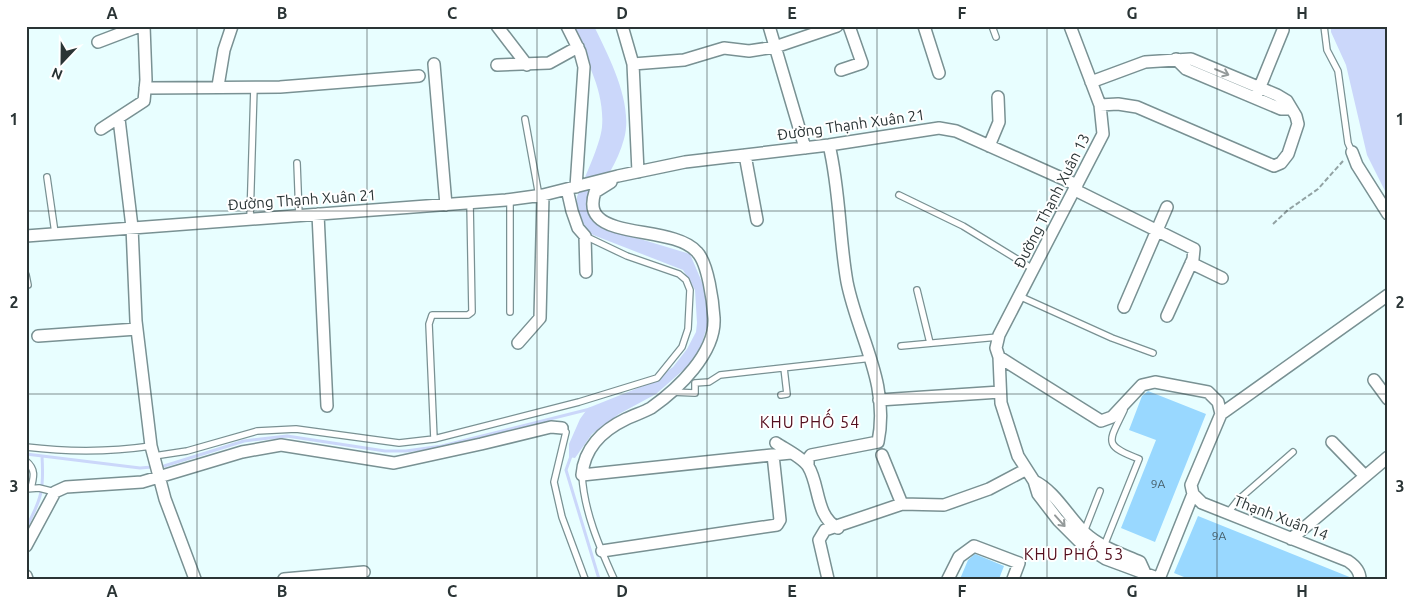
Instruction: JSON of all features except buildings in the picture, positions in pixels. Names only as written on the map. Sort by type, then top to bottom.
[{"type":"street","points":[[98,42],[142,26],[144,102],[101,129]]},
{"type":"street","points":[[218,86],[224,50],[232,26]]},
{"type":"street","points":[[497,26],[527,65]]},
{"type":"street","points":[[567,26],[578,47],[584,67],[572,211],[578,228],[585,236],[586,272]]},
{"type":"street","points":[[622,26],[633,64],[638,172]]},
{"type":"street","points":[[769,26],[805,148]]},
{"type":"street","points":[[633,64],[684,60],[724,48],[748,50],[775,47],[819,30],[836,26]]},
{"type":"street","points":[[841,70],[862,63],[849,26]]},
{"type":"street","points":[[924,26],[939,73]]},
{"type":"street","name":"Đường Thạnh Xuân 13","points":[[998,337],[1103,134],[1100,105],[1073,27]]},
{"type":"street","points":[[1258,93],[1284,30]]},
{"type":"street","points":[[497,65],[527,65],[555,61],[578,47]]},
{"type":"street","points":[[1091,82],[1145,62],[1176,58],[1191,59],[1258,93],[1287,101],[1290,109],[1296,116],[1296,131],[1288,154],[1281,163],[1274,166],[1137,107],[1118,104],[1100,105]]},
{"type":"street","points":[[434,64],[446,205]]},
{"type":"street","points":[[145,88],[280,87],[419,76]]},
{"type":"street","points":[[989,146],[998,122],[998,97]]},
{"type":"street","points":[[119,119],[132,227],[137,329],[153,454],[195,579]]},
{"type":"street","name":"Đường Thạnh Xuân 21","points":[[26,236],[510,199],[541,195],[621,175],[685,162],[829,145],[939,128],[956,131],[989,146],[1076,188],[1194,249],[1191,263]]},
{"type":"street","points":[[829,145],[848,282],[876,369],[881,430],[878,442],[811,455],[808,459],[808,465],[822,510],[830,523],[838,528]]},
{"type":"street","points":[[1352,152],[1357,165],[1388,214]]},
{"type":"street","points":[[745,155],[757,220]]},
{"type":"street","points":[[621,175],[595,192],[592,206],[598,218],[610,224],[645,232],[691,247],[699,254],[711,296],[714,320],[709,346],[695,365],[669,392],[650,408],[624,420],[599,436],[587,453],[582,475],[792,454]]},
{"type":"street","points":[[518,342],[540,318],[541,195]]},
{"type":"street","points":[[1124,306],[1167,207]]},
{"type":"street","points":[[318,214],[327,406]]},
{"type":"street","points":[[1167,316],[1191,263],[1222,278]]},
{"type":"street","points":[[998,337],[996,348],[1000,357],[1001,403],[1018,456],[1025,470],[1034,481],[1038,494],[1058,520],[1081,543],[1106,559],[1159,579],[1221,414],[1388,294]]},
{"type":"street","points":[[38,336],[137,329]]},
{"type":"street","points":[[1000,357],[1096,420],[1107,421],[1142,385],[1155,382],[1208,392],[1218,402],[1221,414]]},
{"type":"street","points":[[1374,380],[1387,395]]},
{"type":"street","points":[[880,400],[1000,392]]},
{"type":"street","points":[[26,546],[52,491],[66,487],[142,482],[159,475],[242,452],[281,445],[394,463],[551,427],[562,428]]},
{"type":"street","points":[[1332,442],[1364,476]]},
{"type":"street","points":[[776,443],[808,465]]},
{"type":"street","points":[[602,551],[777,524],[780,520],[774,455]]},
{"type":"street","points":[[882,455],[902,504]]},
{"type":"street","points":[[1291,539],[1388,457]]},
{"type":"street","points":[[828,579],[818,540],[825,530],[838,528],[902,504],[944,505],[988,489],[1025,470]]},
{"type":"street","points":[[1034,481],[1046,487],[1084,532],[1104,546],[1140,562],[1145,573]]},
{"type":"street","name":"Thạnh Xuân 14","points":[[1192,490],[1202,503],[1348,561],[1354,565],[1360,574],[1360,579]]},
{"type":"street","points":[[948,579],[960,557],[974,546],[1019,563],[1013,579]]},
{"type":"street","points":[[284,579],[364,572]]},
{"type":"lane","points":[[992,26],[996,37]]},
{"type":"lane","points":[[1324,26],[1327,50],[1338,71],[1348,142],[1352,152]]},
{"type":"lane","points":[[250,218],[254,87]]},
{"type":"lane","points":[[525,119],[541,195]]},
{"type":"lane","points":[[297,163],[299,215]]},
{"type":"lane","points":[[47,178],[55,234]]},
{"type":"lane","points":[[899,195],[963,226],[1033,269]]},
{"type":"lane","points":[[510,199],[510,312]]},
{"type":"lane","points":[[434,439],[429,324],[432,315],[468,315],[472,312],[470,203]]},
{"type":"lane","points":[[26,446],[50,450],[120,450],[153,454],[187,451],[256,430],[296,429],[399,443],[434,439],[657,378],[682,347],[688,329],[690,290],[686,280],[679,274],[627,256],[585,236]]},
{"type":"lane","points":[[26,275],[28,285]]},
{"type":"lane","points":[[917,290],[930,343]]},
{"type":"lane","points":[[1019,296],[1112,338],[1153,353]]},
{"type":"lane","points":[[901,346],[998,337]]},
{"type":"lane","points":[[669,392],[695,393],[695,383],[709,382],[720,375],[872,358]]},
{"type":"lane","points":[[781,395],[787,394],[784,368]]},
{"type":"lane","points":[[1104,546],[1139,459],[1118,451],[1112,446],[1111,438],[1128,400]]},
{"type":"lane","points":[[562,428],[566,432],[554,482],[562,517],[585,579]]},
{"type":"lane","points":[[1227,514],[1238,500],[1293,452]]},
{"type":"lane","points":[[26,461],[32,466],[34,476],[29,488],[52,491]]},
{"type":"lane","points":[[582,475],[583,491],[602,551],[614,579]]},
{"type":"lane","points":[[1084,532],[1100,491]]},
{"type":"path","points":[[1273,224],[1288,210],[1318,190],[1352,152]]},
{"type":"water","points":[[569,26],[594,26],[613,66],[626,111],[624,139],[618,156],[591,204],[607,229],[690,254],[707,294],[707,326],[698,357],[656,394],[619,414],[592,434],[575,458],[569,457],[569,444],[580,419],[588,408],[648,384],[673,367],[687,349],[696,332],[697,323],[695,290],[683,270],[588,233],[581,220],[577,207],[577,197],[601,135],[602,114],[593,75]]},
{"type":"water","points":[[1331,26],[1388,26],[1388,197],[1367,155],[1346,65],[1331,32]]},
{"type":"waterway","points":[[26,454],[140,468],[164,466],[244,441],[287,436],[385,451],[406,451],[442,446],[590,409]]},
{"type":"waterway","points":[[26,528],[36,509],[41,493],[43,477],[42,456]]},
{"type":"waterway","points":[[571,456],[566,470],[599,579]]},
{"type":"district","name":"KHU PHỐ 54","points":[[810,422]]},
{"type":"district","name":"KHU PHỐ 53","points":[[1074,554]]}]
